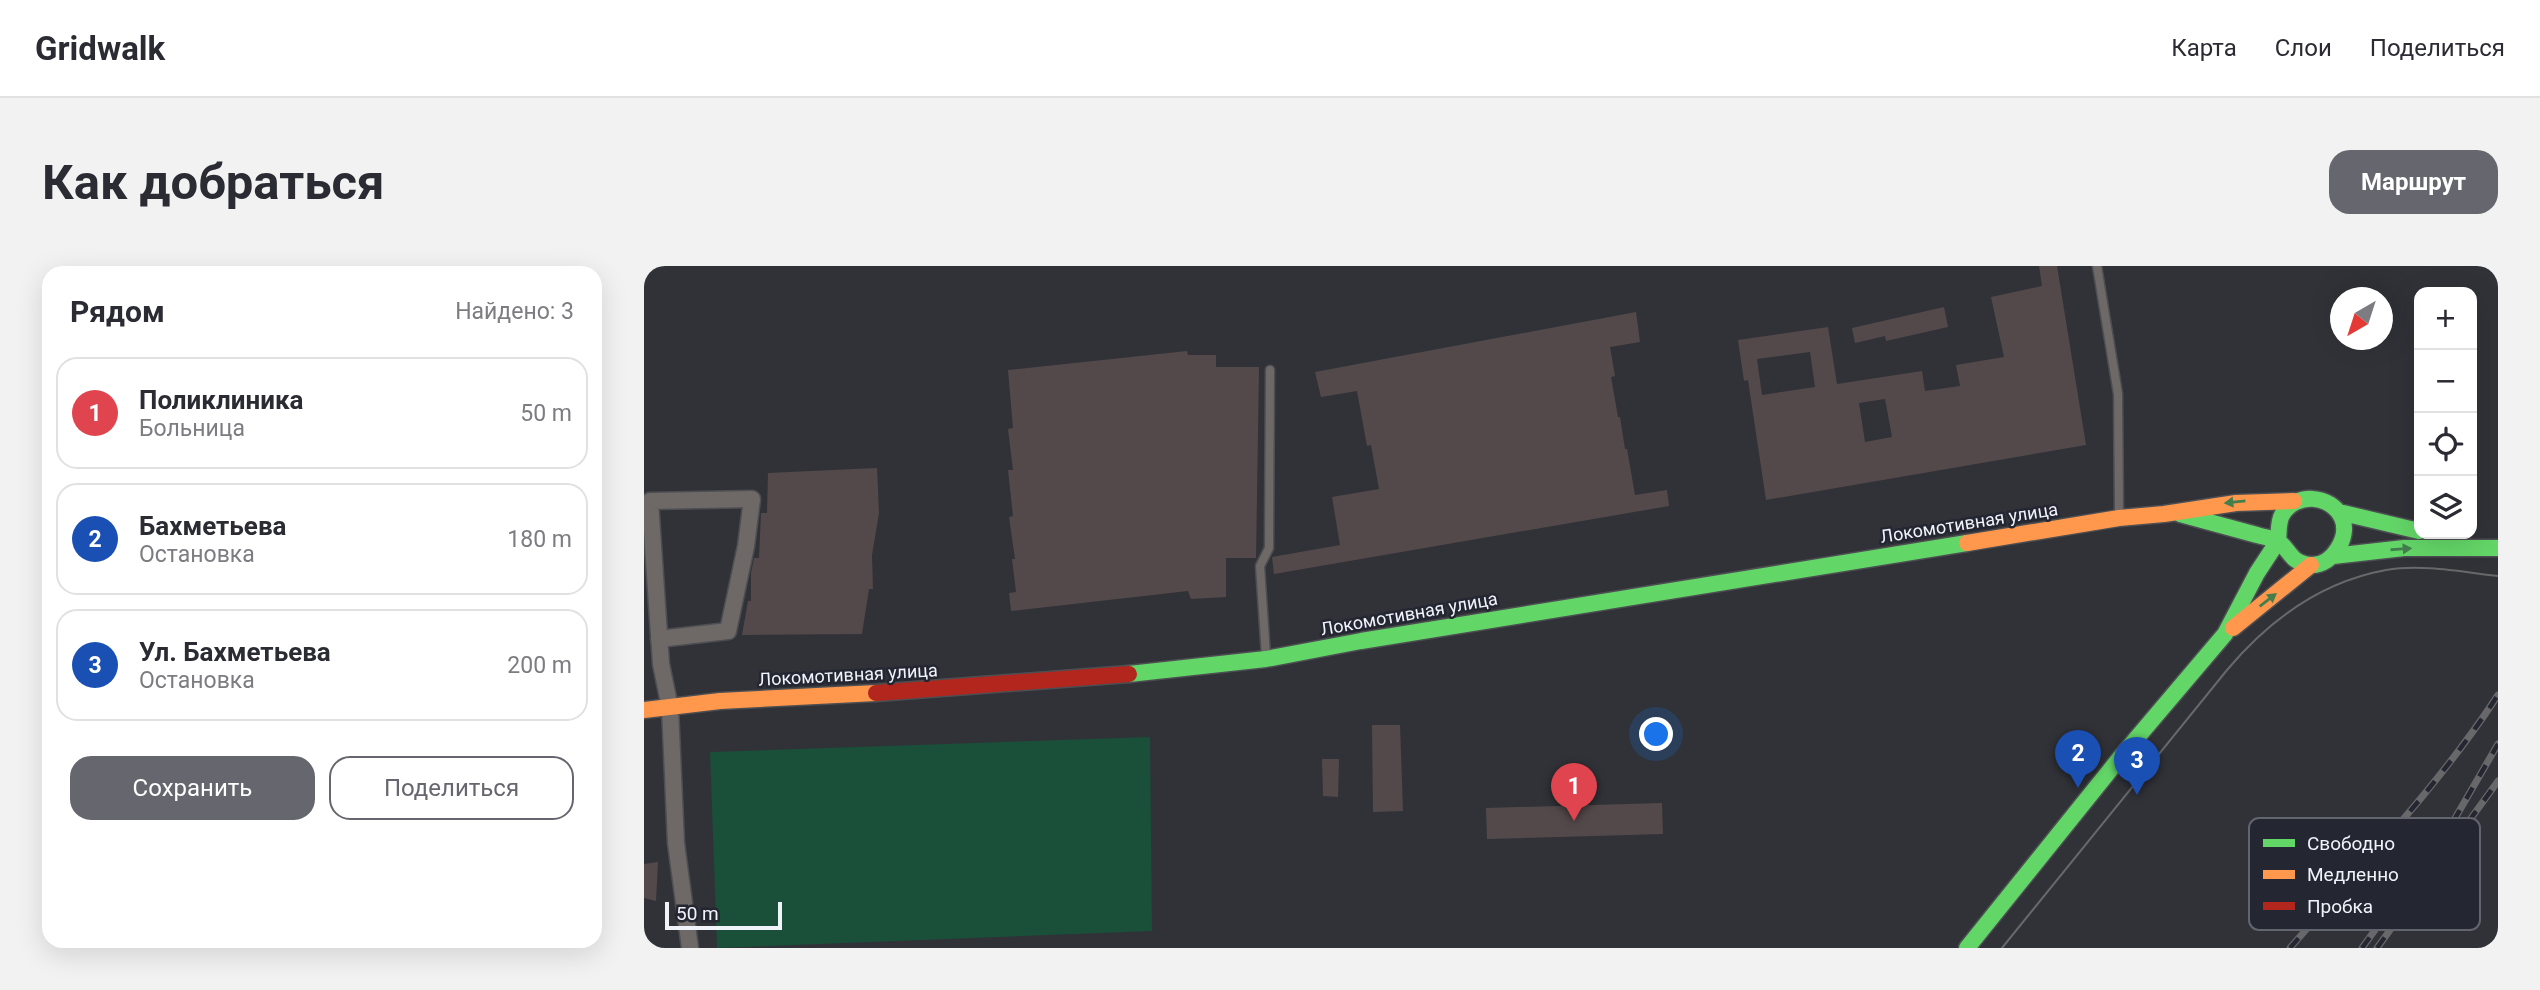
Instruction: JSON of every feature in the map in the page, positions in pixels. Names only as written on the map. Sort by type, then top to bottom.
[{"type":"main road","points":[[1967,948],[2119,759],[2225,634],[2311,565],[2333,556],[2342,543],[2344,527],[2339,512],[2326,500],[2310,496],[2294,501],[2267,499],[2222,503],[2176,513]]},
{"type":"main road","points":[[2294,501],[2282,511],[2277,525],[2278,541],[2285,553],[2297,561],[2311,565]]},
{"type":"main road","points":[[2339,512],[2414,530]]},
{"type":"main road","name":"Локомотивная улица","points":[[644,710],[720,701],[1082,679],[1266,659],[1361,641],[2119,518],[2176,513]]},
{"type":"main road","points":[[2176,513],[2278,541]]},
{"type":"main road","points":[[2457,539],[2498,547]]},
{"type":"main road","points":[[2225,634],[2278,541]]},
{"type":"main road","points":[[2333,556],[2404,548],[2498,547]]},
{"type":"street","points":[[659,639],[728,631],[746,546],[752,499],[650,502],[659,639],[661,664],[670,708],[676,843],[690,948]]},
{"type":"lane","points":[[2097,266],[2118,394],[2119,518]]},
{"type":"lane","points":[[1266,659],[1261,566],[1269,548],[1270,370]]},
{"type":"green space","points":[[1150,737],[1152,931],[717,948],[710,752]]},
{"type":"building","points":[[2039,266],[2057,266],[2086,445],[1766,500],[1748,380],[1744,381],[1738,340],[1828,327],[1837,384],[1922,371],[1925,391],[1960,386],[1956,365],[2004,357],[1991,297],[2042,286]],"holes":[[[1810,352],[1815,387],[1762,395],[1757,359]],[[1885,399],[1892,437],[1865,442],[1859,403]]]},
{"type":"building","points":[[1944,307],[1948,327],[1886,341],[1885,336],[1855,343],[1852,328]]},
{"type":"building","points":[[1636,312],[1640,342],[1610,347],[1615,376],[1611,377],[1635,495],[1667,490],[1669,506],[1274,574],[1272,557],[1340,545],[1332,497],[1379,489],[1371,445],[1367,446],[1357,391],[1321,397],[1315,372]]},
{"type":"building","points":[[1187,351],[1188,355],[1216,355],[1216,367],[1259,367],[1256,558],[1226,558],[1226,597],[1191,599],[1188,591],[1011,611],[1009,593],[1016,592],[1009,517],[1013,516],[1008,470],[1013,470],[1008,429],[1013,428],[1008,370]]},
{"type":"building","points":[[877,468],[879,513],[872,555],[873,589],[869,589],[862,634],[742,635],[748,601],[751,601],[754,558],[759,558],[761,513],[767,513],[768,473]]},
{"type":"building","points":[[1372,725],[1400,725],[1403,811],[1373,812]]},
{"type":"building","points":[[1322,759],[1339,759],[1338,797],[1323,796]]},
{"type":"building","points":[[1662,803],[1663,834],[1487,839],[1486,808]]},
{"type":"building","points":[[658,862],[656,901],[644,898],[644,864]]},
{"type":"tram line","points":[[2002,948],[2227,670],[2278,620],[2297,606],[2339,584],[2386,570],[2428,568],[2498,576]]},
{"type":"railway","points":[[2404,818],[2450,762],[2498,695]]},
{"type":"railway","points":[[2455,818],[2498,744]]},
{"type":"railway","points":[[2471,818],[2498,781]]},
{"type":"railway","points":[[2290,948],[2306,930]]},
{"type":"railway","points":[[2362,948],[2375,930]]},
{"type":"railway","points":[[2377,948],[2390,930]]},
{"type":"traffic: fast","points":[[2180,514],[2276,540],[2299,562],[2312,565],[2327,560],[2338,549],[2344,533],[2342,518],[2337,510],[2322,500],[2295,502],[2282,515],[2278,541]]},
{"type":"traffic: fast","points":[[2339,512],[2414,530]]},
{"type":"traffic: fast","points":[[1967,948],[2119,759],[2225,634],[2257,573],[2278,541]]},
{"type":"traffic: fast","points":[[1129,674],[1266,659],[1361,641],[1967,543]]},
{"type":"traffic: fast","points":[[2333,556],[2404,548],[2498,548]]},
{"type":"traffic: slow","points":[[1967,543],[2119,518],[2236,503],[2294,501]]},
{"type":"traffic: slow","points":[[2233,628],[2311,565]]},
{"type":"traffic: slow","points":[[644,710],[720,701],[876,693]]},
{"type":"traffic: jam","points":[[876,693],[1129,674]]},
{"type":"place","name":"Бахметьева","points":[[2078,788]]},
{"type":"place","name":"Ул. Бахметьева","points":[[2137,795]]},
{"type":"place","name":"Поликлиника","points":[[1574,821]]}]
